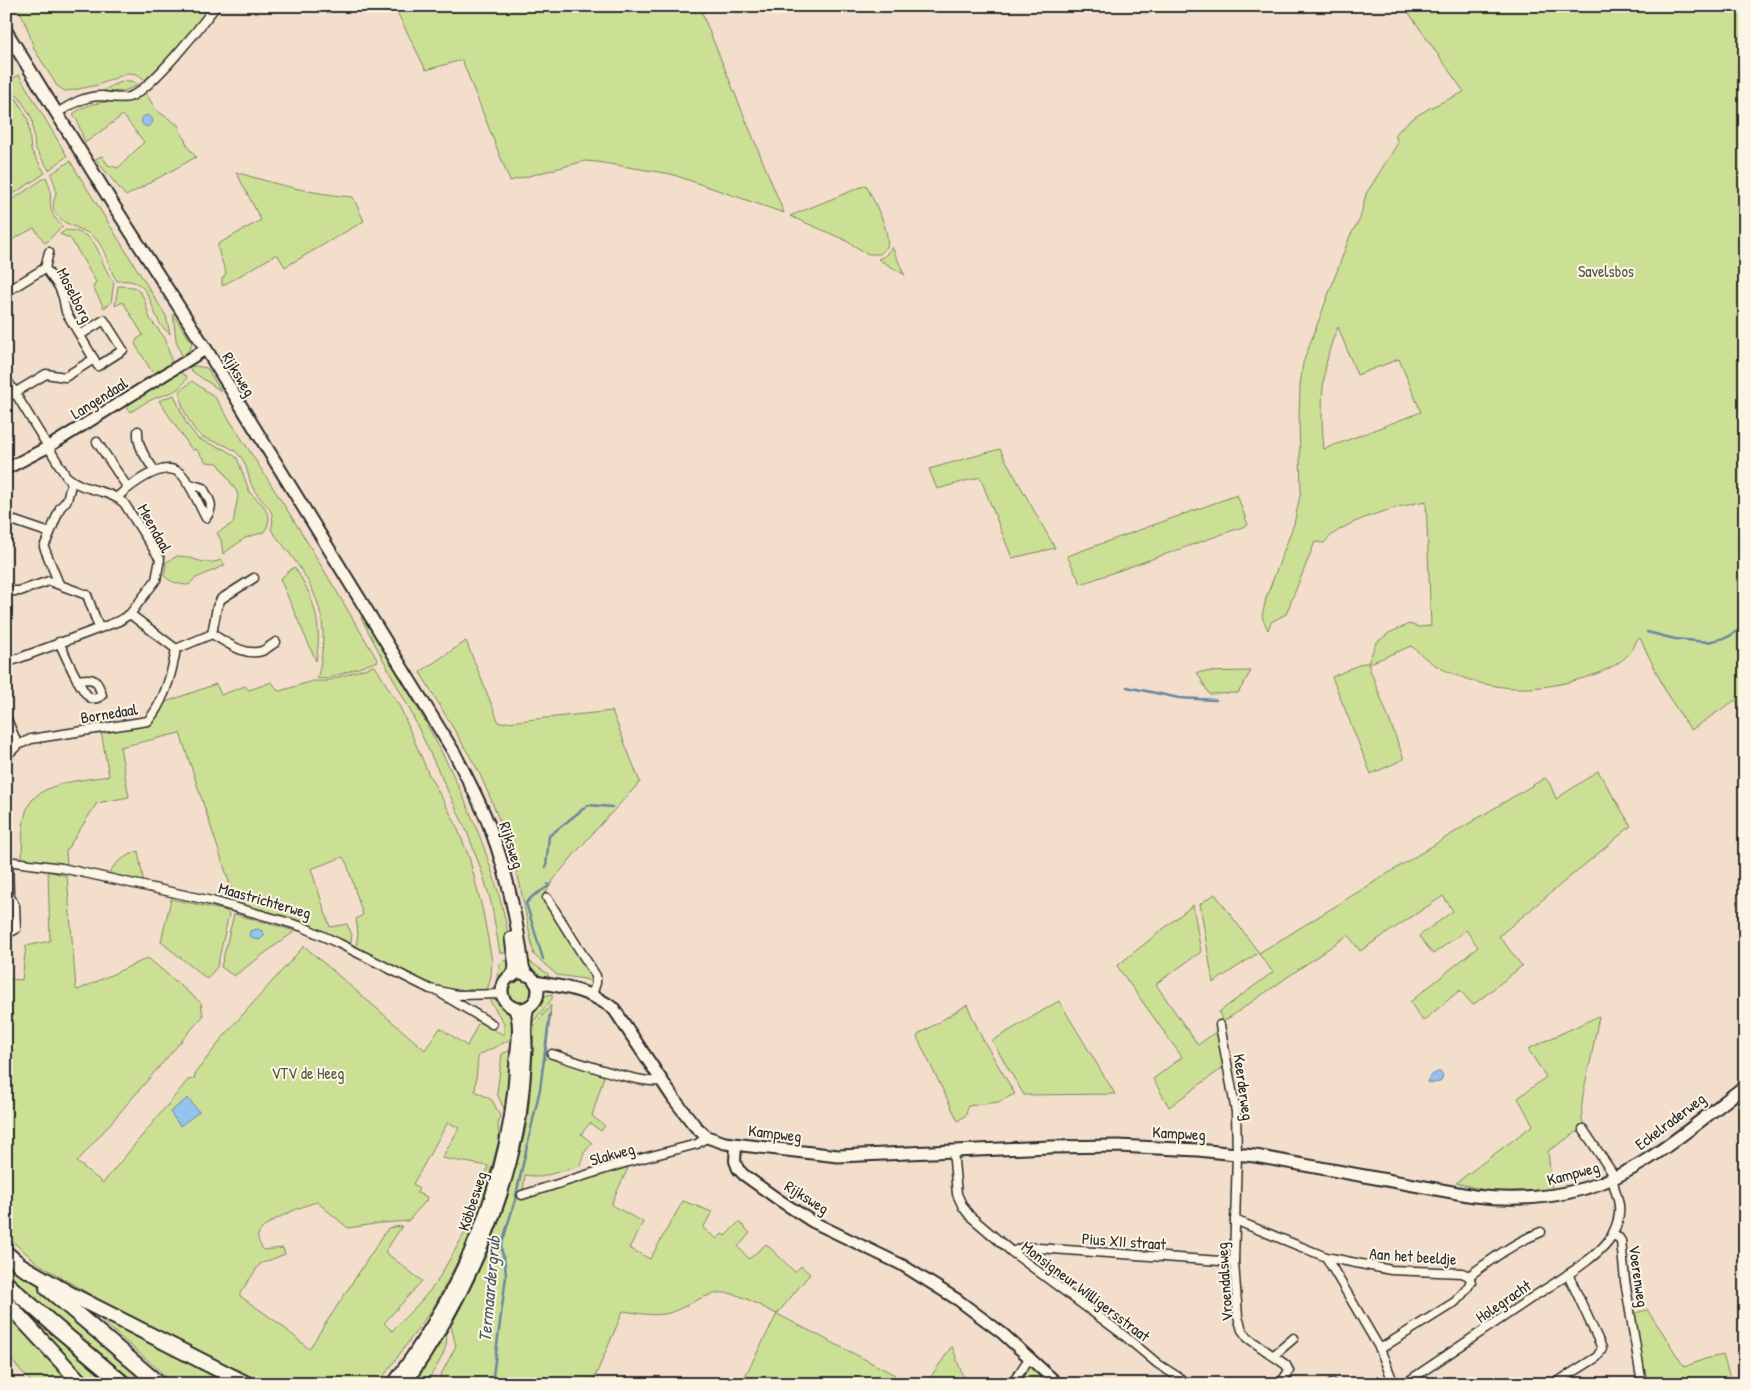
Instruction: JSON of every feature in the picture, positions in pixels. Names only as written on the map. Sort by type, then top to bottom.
[{"type":"highway","points":[[6,1253],[159,1384]]},
{"type":"highway","points":[[20,1265],[70,1294],[247,1384]]},
{"type":"highway","points":[[6,1283],[124,1384]]},
{"type":"highway","points":[[6,1302],[82,1384]]},
{"type":"main road","name":"Rijksweg","points":[[6,31],[206,349],[455,754],[470,782],[492,832],[509,888],[523,966],[531,978]]},
{"type":"main road","name":"Rijksweg","points":[[442,734],[480,818],[498,869],[510,926],[515,966],[513,976]]},
{"type":"main road","points":[[531,978],[538,989],[534,1002],[528,1007],[521,1009],[514,1008],[506,1002],[503,994],[505,983],[513,976],[520,974],[592,994],[601,999],[617,1013],[695,1126],[708,1137],[725,1143],[736,1144]]},
{"type":"main road","points":[[537,995],[546,992],[577,990]]},
{"type":"main road","name":"Köbbesweg","points":[[393,1384],[459,1298],[478,1258],[494,1216],[509,1168],[520,1116],[528,1007]]},
{"type":"main road","name":"Köbbesweg","points":[[405,1384],[441,1321],[476,1240],[502,1159],[510,1121],[516,1072],[518,1025],[514,1008]]},
{"type":"main road","name":"Eckelraderweg","points":[[1613,1178],[1634,1168],[1660,1151],[1745,1086]]},
{"type":"main road","name":"Kampweg","points":[[736,1144],[832,1156],[953,1150],[1118,1146],[1237,1154],[1489,1198],[1533,1199],[1558,1196],[1577,1192],[1613,1178]]},
{"type":"street","points":[[57,113],[81,100],[95,97],[123,98],[139,92],[177,53],[216,6]]},
{"type":"street","name":"Moselborg","points":[[6,292],[45,268],[49,252]]},
{"type":"street","name":"Moselborg","points":[[45,268],[59,287],[66,312],[98,366],[123,350],[104,320],[80,335]]},
{"type":"street","name":"Langendaal","points":[[6,469],[48,447],[206,349]]},
{"type":"street","name":"Moselborg","points":[[6,398],[46,374],[65,377],[94,359]]},
{"type":"street","points":[[6,378],[66,476],[72,481],[67,500],[60,508],[44,547],[59,584]]},
{"type":"street","points":[[138,431],[137,439],[140,449],[155,471]]},
{"type":"street","points":[[97,442],[128,488]]},
{"type":"street","points":[[117,497],[155,471],[162,469],[176,471],[181,474],[187,483]]},
{"type":"street","name":"Meendaal","points":[[6,663],[119,621],[130,614],[156,580],[160,559],[124,502],[117,497],[78,485],[72,481]]},
{"type":"street","points":[[6,518],[50,533]]},
{"type":"street","points":[[212,634],[217,607],[221,599],[254,578]]},
{"type":"street","points":[[6,594],[49,581],[59,584],[87,595],[98,628]]},
{"type":"street","points":[[130,614],[176,649],[212,634]]},
{"type":"street","points":[[212,634],[248,652],[262,651],[276,642]]},
{"type":"street","points":[[59,642],[77,680]]},
{"type":"street","name":"Bornedaal","points":[[6,756],[18,744],[31,739],[148,721],[155,713],[160,701],[174,663],[176,649]]},
{"type":"street","points":[[6,717],[18,744]]},
{"type":"street","points":[[6,931],[16,929],[15,906],[9,895],[7,861]]},
{"type":"street","name":"Maastrichterweg","points":[[7,861],[62,868],[212,901],[303,927],[417,984],[438,991],[457,994],[503,994]]},
{"type":"street","points":[[547,898],[596,976],[596,983],[592,994]]},
{"type":"street","points":[[438,991],[472,1014],[492,1024]]},
{"type":"street","name":"Keerderweg","points":[[1220,1025],[1235,1105],[1237,1154]]},
{"type":"street","points":[[552,1054],[639,1081],[656,1083],[662,1080]]},
{"type":"street","name":"Voerenweg","points":[[1583,1129],[1613,1174],[1619,1208],[1617,1224],[1613,1235],[1621,1241],[1625,1280],[1642,1384]]},
{"type":"street","name":"Slakweg","points":[[522,1195],[628,1162],[697,1144],[708,1137]]},
{"type":"street","name":"Rijksweg","points":[[736,1144],[735,1160],[738,1169],[779,1200],[813,1222],[902,1265],[950,1294],[982,1316],[1058,1384]]},
{"type":"street","name":"Monsigneur Willigersstraat","points":[[953,1150],[957,1194],[970,1216],[1012,1252],[1158,1364],[1189,1384]]},
{"type":"street","name":"Vroendalsweg","points":[[1237,1154],[1234,1262],[1238,1317],[1242,1330],[1248,1338],[1286,1365],[1288,1371],[1280,1384]]},
{"type":"street","name":"Aan het beeldje","points":[[1235,1220],[1326,1258],[1391,1270],[1462,1273],[1469,1276],[1471,1282],[1465,1292],[1455,1302],[1380,1349]]},
{"type":"street","name":"Aan het beeldje","points":[[1469,1276],[1491,1259],[1541,1232]]},
{"type":"street","name":"Holegracht","points":[[1404,1384],[1568,1274],[1598,1252],[1613,1235]]},
{"type":"street","name":"Pius XII straat","points":[[1012,1252],[1024,1247],[1234,1262]]},
{"type":"street","points":[[1326,1258],[1380,1349],[1394,1384]]},
{"type":"street","points":[[1554,1384],[1597,1356],[1602,1348],[1568,1274]]},
{"type":"street","points":[[1273,1356],[1294,1338]]},
{"type":"street","points":[[1012,1384],[1030,1357]]},
{"type":"green space","points":[[18,6],[211,6],[174,52],[145,80],[137,74],[128,73],[98,85],[65,91],[57,86],[34,49]]},
{"type":"green space","points":[[394,6],[656,6],[657,8],[661,6],[699,6],[784,213],[671,174],[597,162],[585,161],[510,181],[462,60],[426,70]]},
{"type":"green space","name":"Savelsbos","points":[[1404,6],[1745,6],[1745,714],[1735,700],[1691,730],[1668,696],[1640,638],[1636,641],[1630,653],[1619,663],[1603,671],[1566,683],[1531,688],[1484,684],[1462,677],[1434,664],[1411,646],[1368,664],[1404,759],[1371,774],[1332,677],[1363,663],[1368,663],[1376,643],[1389,633],[1409,624],[1418,627],[1431,626],[1426,501],[1356,521],[1332,535],[1324,543],[1315,542],[1286,614],[1271,622],[1268,630],[1262,617],[1266,598],[1294,524],[1301,491],[1299,417],[1303,363],[1350,236],[1360,219],[1366,194],[1398,143],[1395,135],[1418,115],[1464,92]],"holes":[[[1338,327],[1357,375],[1399,359],[1421,412],[1324,449],[1322,418],[1323,386],[1328,355]]]},
{"type":"green space","points":[[19,75],[67,156],[49,170],[35,148],[32,119],[29,113],[19,97],[16,95],[6,95],[6,82]]},
{"type":"green space","points":[[132,81],[139,85],[124,91],[102,92],[113,85]]},
{"type":"green space","points":[[145,92],[156,110],[178,125],[188,147],[196,157],[126,196],[95,159],[102,156],[108,165],[118,168],[144,142],[123,115],[85,143],[73,114],[81,108],[90,105],[127,99]]},
{"type":"green space","points":[[17,99],[28,120],[31,150],[45,173],[6,199],[6,100]]},
{"type":"green space","points":[[70,161],[166,316],[170,334],[160,324],[146,292],[141,286],[128,281],[117,281],[103,249],[96,239],[63,221],[55,212],[53,204],[56,190],[51,174]]},
{"type":"green space","points":[[236,172],[293,188],[353,197],[364,221],[285,267],[277,254],[222,286],[222,279],[226,273],[218,244],[261,220]]},
{"type":"green space","points":[[46,177],[53,214],[63,227],[45,243],[34,228],[6,243],[6,204]]},
{"type":"green space","points":[[866,185],[881,216],[888,240],[887,247],[880,254],[868,254],[843,239],[790,216]]},
{"type":"green space","points":[[66,230],[87,236],[93,242],[108,274],[114,282],[111,303],[104,308],[93,287],[96,282],[71,239],[60,234]]},
{"type":"green space","points":[[892,247],[905,275],[878,259],[885,256]]},
{"type":"green space","points":[[118,286],[134,287],[140,292],[144,298],[150,319],[165,338],[172,363],[154,375],[135,344],[137,339],[143,335],[123,302],[115,306]]},
{"type":"green space","points":[[173,314],[192,343],[190,349],[182,357],[176,340]]},
{"type":"green space","points":[[189,367],[207,368],[221,391],[193,372]]},
{"type":"green space","points":[[180,372],[187,377],[180,387],[148,401],[130,412],[125,404]]},
{"type":"green space","points":[[192,381],[215,397],[300,530],[378,661],[327,679],[317,678],[321,662],[323,634],[317,601],[302,571],[271,530],[272,513],[253,489],[246,466],[241,457],[229,447],[199,435],[187,417],[180,397],[180,391]]},
{"type":"green space","points":[[174,395],[186,423],[198,439],[226,450],[237,458],[250,493],[263,505],[269,517],[268,525],[264,532],[245,538],[223,554],[221,540],[217,533],[233,523],[238,496],[237,492],[218,463],[206,462],[196,449],[192,450],[159,401]]},
{"type":"green space","points":[[1000,449],[1055,548],[1012,558],[980,477],[937,489],[929,469]]},
{"type":"green space","points":[[1237,495],[1248,525],[1081,584],[1067,556]]},
{"type":"green space","points":[[177,556],[204,562],[221,560],[225,565],[194,579],[189,585],[182,584],[164,576],[165,563]]},
{"type":"green space","points":[[294,567],[307,589],[315,612],[318,636],[316,661],[280,579]]},
{"type":"green space","points":[[362,616],[436,741],[467,806],[481,840],[499,894],[506,923],[510,953],[500,953],[491,902],[468,834],[408,706],[361,618]]},
{"type":"green space","points":[[466,641],[499,723],[612,711],[640,782],[572,857],[552,882],[544,899],[592,975],[594,983],[585,979],[557,975],[534,955],[519,880],[490,797],[478,770],[420,672]]},
{"type":"green space","points":[[375,666],[400,707],[429,775],[454,820],[469,857],[483,912],[492,961],[487,991],[441,989],[422,982],[356,948],[358,933],[356,919],[363,915],[343,857],[311,869],[330,927],[347,924],[352,935],[350,945],[289,920],[236,903],[180,733],[120,747],[129,797],[97,803],[66,851],[67,867],[22,859],[24,821],[32,800],[40,793],[62,784],[109,776],[101,731],[146,723],[160,704],[216,684],[221,695],[245,686],[249,690],[272,682],[277,690],[280,691],[313,681],[327,681]]},
{"type":"green space","points":[[1251,671],[1238,693],[1209,694],[1197,672]]},
{"type":"green space","points":[[1598,771],[1631,826],[1499,936],[1522,966],[1473,1005],[1460,990],[1423,1021],[1410,1002],[1478,947],[1466,930],[1433,954],[1419,936],[1453,911],[1443,896],[1360,951],[1348,935],[1223,1022],[1219,1012],[1273,972],[1258,953],[1213,983],[1200,904],[1215,894],[1259,953],[1545,778],[1550,784],[1556,799]]},
{"type":"green space","points":[[138,851],[144,884],[108,876],[116,864]]},
{"type":"green space","name":"VTV de Heeg","points":[[48,871],[67,876],[76,989],[78,990],[148,958],[201,1003],[203,1016],[77,1162],[103,1183],[188,1080],[194,1079],[196,1072],[229,1030],[304,946],[425,1050],[440,1028],[467,1046],[479,1022],[504,1035],[504,1023],[488,998],[497,997],[512,1012],[514,1015],[513,1038],[479,1055],[478,1058],[475,1091],[492,1100],[500,1116],[498,1124],[499,1140],[480,1210],[470,1208],[472,1202],[478,1203],[488,1166],[442,1158],[459,1128],[448,1122],[413,1184],[419,1188],[417,1193],[427,1197],[426,1202],[408,1221],[348,1228],[317,1202],[294,1210],[275,1220],[261,1230],[258,1235],[263,1250],[283,1248],[285,1254],[260,1264],[240,1293],[240,1296],[281,1325],[309,1349],[388,1228],[402,1226],[385,1252],[422,1281],[384,1323],[392,1331],[436,1283],[474,1217],[476,1217],[467,1243],[435,1305],[378,1384],[260,1384],[178,1344],[96,1298],[39,1264],[6,1236],[6,979],[22,980],[26,946],[50,941]],"holes":[[[188,1099],[198,1112],[170,1112]]]},
{"type":"green space","points":[[171,899],[227,911],[229,914],[217,967],[207,979],[161,942]]},
{"type":"green space","points":[[1193,905],[1201,952],[1157,983],[1157,986],[1198,1045],[1217,1031],[1224,1067],[1169,1107],[1153,1079],[1182,1057],[1117,966]]},
{"type":"green space","points":[[234,914],[295,931],[234,976],[221,967]]},
{"type":"green space","points":[[526,959],[548,974],[549,981],[533,974]]},
{"type":"green space","points":[[511,960],[510,973],[494,991],[500,964],[503,961]]},
{"type":"green space","points":[[520,980],[528,983],[531,991],[528,999],[520,1002],[512,999],[509,991],[512,983]]},
{"type":"green space","points":[[552,994],[552,999],[533,1022],[529,1023],[531,1013],[536,1004],[547,995]]},
{"type":"green space","points":[[1059,1001],[1115,1094],[1024,1095],[992,1041]]},
{"type":"green space","points":[[551,1005],[546,1055],[604,1076],[592,1116],[605,1126],[601,1131],[590,1123],[581,1134],[592,1143],[584,1153],[580,1166],[540,1177],[525,1175],[522,1198],[629,1166],[612,1202],[613,1206],[643,1222],[629,1248],[650,1259],[683,1201],[712,1212],[703,1228],[717,1239],[722,1234],[725,1236],[739,1222],[750,1233],[738,1247],[749,1259],[766,1244],[795,1272],[801,1266],[810,1274],[777,1314],[746,1299],[727,1293],[712,1294],[669,1313],[658,1315],[623,1311],[592,1384],[436,1384],[456,1346],[451,1326],[489,1250],[507,1197],[524,1137],[528,1115],[534,1026]]},
{"type":"green space","points":[[967,1005],[982,1038],[1015,1094],[998,1102],[968,1106],[966,1115],[958,1121],[917,1037]]},
{"type":"green space","points":[[1599,1016],[1583,1097],[1582,1117],[1588,1134],[1577,1132],[1548,1151],[1552,1190],[1493,1192],[1456,1183],[1533,1125],[1518,1098],[1546,1077],[1528,1049]]},
{"type":"green space","points":[[511,1050],[506,1114],[497,1093],[502,1054]]},
{"type":"green space","points":[[6,1257],[155,1384],[133,1384],[6,1274]]},
{"type":"green space","points":[[6,1295],[110,1384],[86,1384],[6,1299]]},
{"type":"green space","points":[[86,1307],[239,1384],[175,1384]]},
{"type":"green space","points":[[1647,1310],[1684,1367],[1723,1355],[1732,1384],[1644,1384],[1631,1314]]},
{"type":"green space","points":[[6,1311],[74,1384],[33,1384],[6,1354]]},
{"type":"green space","points":[[777,1314],[895,1375],[888,1384],[741,1384]]},
{"type":"green space","points":[[446,1333],[446,1346],[433,1373],[425,1384],[413,1384]]},
{"type":"green space","points":[[952,1346],[962,1374],[970,1384],[926,1384]]},
{"type":"green space","points":[[1028,1365],[1047,1384],[1015,1384]]},
{"type":"water","points":[[147,115],[153,121],[147,127],[141,121]]},
{"type":"water","points":[[258,929],[265,935],[260,940],[254,939],[249,935],[250,931]]},
{"type":"water","points":[[1441,1072],[1443,1076],[1440,1082],[1427,1082],[1430,1076]]},
{"type":"water","points":[[188,1098],[199,1112],[180,1126],[170,1112]]},
{"type":"waterway","name":"Termaardergrub","points":[[1647,632],[1675,639],[1708,642],[1728,637],[1745,626]]},
{"type":"waterway","name":"Termaardergrub","points":[[1127,687],[1179,698],[1216,700]]},
{"type":"waterway","name":"Termaardergrub","points":[[546,867],[549,836],[588,805],[612,807]]},
{"type":"waterway","name":"Termaardergrub","points":[[543,959],[526,903],[549,886],[548,884]]},
{"type":"waterway","name":"Termaardergrub","points":[[516,1195],[540,1089],[550,1014]]},
{"type":"waterway","name":"Termaardergrub","points":[[492,1384],[506,1276],[501,1247],[516,1197]]}]
